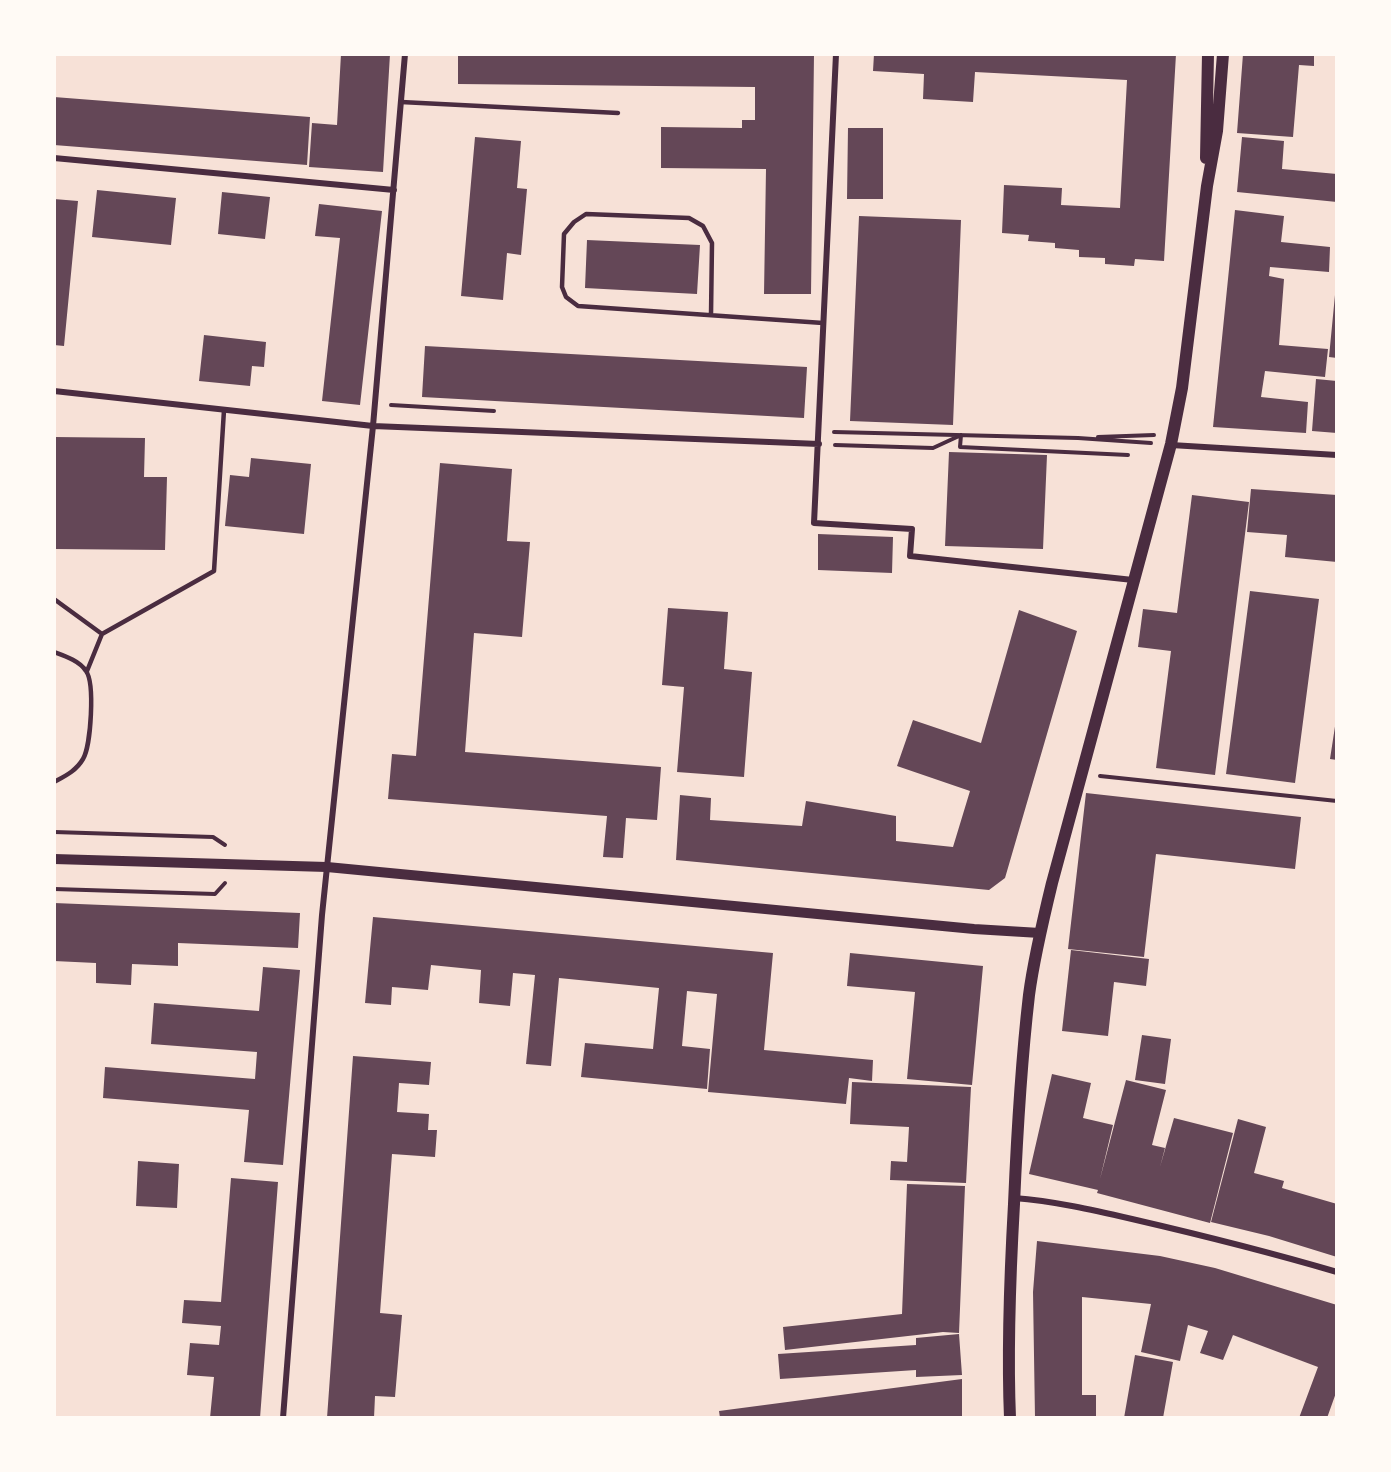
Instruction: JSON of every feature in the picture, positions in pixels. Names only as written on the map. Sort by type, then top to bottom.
[{"type":"main road","points":[[1207,186],[1208,54]]},
{"type":"main road","points":[[1010,1418],[1008,1382],[1010,1284],[1019,1099],[1029,994],[1052,883],[1171,444],[1187,349],[1207,186],[1217,131],[1223,54]]},
{"type":"street","points":[[283,1418],[327,867],[373,426],[405,54]]},
{"type":"street","points":[[836,54],[814,523],[912,530],[910,556],[1133,580]]},
{"type":"street","points":[[54,158],[394,190]]},
{"type":"street","points":[[54,391],[373,426],[819,444]]},
{"type":"street","points":[[1171,444],[1337,455]]},
{"type":"street","points":[[54,859],[327,867],[974,929],[1040,933]]},
{"type":"street","points":[[1014,1198],[1047,1200],[1148,1223],[1337,1272]]},
{"type":"lane","points":[[401,102],[618,113]]},
{"type":"lane","points":[[711,315],[712,243],[703,226],[689,218],[585,214],[564,234],[562,287],[566,297],[578,306],[823,323]]},
{"type":"lane","points":[[54,782],[71,773],[83,759],[89,739],[90,686],[87,671],[102,634],[214,571],[224,410]]},
{"type":"lane","points":[[54,599],[102,634]]},
{"type":"lane","points":[[54,652],[72,659],[87,671]]},
{"type":"path","points":[[818,432],[1078,438],[1138,442]]},
{"type":"path","points":[[819,444],[933,448],[961,435]]},
{"type":"path","points":[[961,435],[960,447],[1128,455]]},
{"type":"path","points":[[1078,438],[1139,435]]},
{"type":"path","points":[[1082,774],[1337,801]]},
{"type":"path","points":[[54,832],[213,837]]},
{"type":"path","points":[[54,889],[215,894]]},
{"type":"building","points":[[341,54],[390,54],[383,172],[309,167],[312,123],[337,125]]},
{"type":"building","points":[[458,54],[814,54],[811,294],[764,294],[766,169],[661,168],[661,127],[742,128],[742,120],[755,120],[755,87],[458,84]]},
{"type":"building","points":[[874,54],[1176,54],[1164,261],[1135,259],[1134,266],[1105,264],[1105,258],[1079,257],[1079,250],[1055,248],[1055,243],[1028,241],[1029,235],[1002,233],[1004,185],[1062,188],[1061,205],[1120,208],[1127,80],[975,72],[973,102],[923,99],[924,74],[873,71]]},
{"type":"building","points":[[1243,54],[1314,54],[1314,66],[1299,65],[1293,137],[1237,133]]},
{"type":"building","points":[[54,97],[310,117],[307,165],[54,145]]},
{"type":"building","points":[[848,128],[883,128],[883,199],[847,199]]},
{"type":"building","points":[[475,137],[521,141],[517,188],[527,189],[521,255],[507,253],[503,300],[461,296]]},
{"type":"building","points":[[1242,137],[1284,141],[1282,169],[1337,174],[1337,202],[1237,192]]},
{"type":"building","points":[[97,190],[176,198],[171,245],[92,237]]},
{"type":"building","points":[[222,192],[270,197],[265,239],[218,234]]},
{"type":"building","points":[[54,199],[78,201],[64,346],[54,345]]},
{"type":"building","points":[[319,204],[382,211],[360,405],[322,401],[340,238],[315,236]]},
{"type":"building","points":[[1235,210],[1284,216],[1281,242],[1330,247],[1329,272],[1270,267],[1269,276],[1284,279],[1279,345],[1328,349],[1325,377],[1265,371],[1261,397],[1308,402],[1306,433],[1213,427]]},
{"type":"building","points":[[859,216],[961,220],[953,425],[850,421]]},
{"type":"building","points":[[587,240],[700,245],[697,294],[585,288]]},
{"type":"building","points":[[1335,295],[1337,295],[1337,358],[1329,357]]},
{"type":"building","points":[[204,335],[266,342],[264,367],[252,366],[250,386],[199,381]]},
{"type":"building","points":[[425,346],[807,367],[804,418],[422,397]]},
{"type":"building","points":[[1316,379],[1337,381],[1337,433],[1312,431]]},
{"type":"building","points":[[54,437],[145,438],[144,477],[167,477],[165,550],[54,549]]},
{"type":"building","points":[[949,452],[1047,455],[1043,549],[945,546]]},
{"type":"building","points":[[251,458],[311,464],[304,534],[225,526],[230,475],[249,477]]},
{"type":"building","points":[[440,463],[512,469],[507,541],[530,542],[522,637],[474,633],[465,752],[661,767],[657,820],[626,818],[623,858],[603,857],[607,816],[388,799],[392,754],[416,756]]},
{"type":"building","points":[[1251,489],[1337,495],[1337,562],[1285,557],[1287,535],[1247,532]]},
{"type":"building","points":[[1192,495],[1249,502],[1215,775],[1156,768],[1171,651],[1138,647],[1143,609],[1177,613]]},
{"type":"building","points":[[818,534],[893,537],[892,573],[818,570]]},
{"type":"building","points":[[1250,591],[1319,599],[1295,783],[1226,774]]},
{"type":"building","points":[[668,608],[728,612],[724,669],[752,672],[744,777],[677,772],[684,687],[662,685]]},
{"type":"building","points":[[1019,610],[1077,631],[1005,878],[989,890],[676,860],[680,795],[711,798],[710,820],[802,826],[806,801],[896,816],[896,841],[953,847],[970,791],[897,766],[913,720],[981,743]]},
{"type":"building","points":[[1337,720],[1337,760],[1330,759]]},
{"type":"building","points":[[1086,793],[1301,817],[1295,869],[1156,854],[1144,957],[1068,949]]},
{"type":"building","points":[[54,903],[300,913],[298,948],[178,943],[178,966],[132,964],[131,985],[96,983],[96,963],[54,961]]},
{"type":"building","points":[[373,917],[773,953],[764,1050],[873,1060],[872,1081],[849,1078],[846,1104],[708,1092],[717,994],[687,991],[682,1046],[710,1049],[707,1089],[581,1077],[585,1043],[653,1049],[659,988],[559,978],[551,1066],[526,1064],[535,975],[513,973],[510,1006],[479,1003],[481,970],[431,965],[428,990],[392,987],[391,1005],[365,1003]]},
{"type":"building","points":[[1071,950],[1149,959],[1146,986],[1114,982],[1108,1036],[1062,1031]]},
{"type":"building","points":[[850,953],[983,966],[972,1085],[907,1079],[915,992],[847,986]]},
{"type":"building","points":[[263,967],[300,970],[283,1165],[244,1162],[249,1110],[103,1098],[105,1067],[255,1079],[257,1052],[151,1044],[154,1003],[259,1011]]},
{"type":"building","points":[[1142,1035],[1171,1039],[1165,1084],[1135,1080]]},
{"type":"building","points":[[353,1056],[431,1062],[429,1085],[399,1083],[397,1112],[429,1114],[428,1130],[437,1130],[435,1157],[392,1154],[380,1313],[402,1315],[395,1397],[375,1396],[374,1418],[327,1418]]},
{"type":"building","points":[[1052,1074],[1091,1083],[1083,1118],[1113,1125],[1100,1179],[1126,1080],[1166,1090],[1152,1145],[1165,1148],[1160,1167],[1174,1118],[1233,1133],[1210,1223],[1097,1193],[1098,1190],[1029,1174]]},
{"type":"building","points":[[852,1082],[971,1087],[966,1183],[890,1180],[891,1161],[907,1162],[909,1127],[850,1124]]},
{"type":"building","points":[[1238,1119],[1266,1127],[1254,1173],[1284,1181],[1282,1188],[1337,1204],[1337,1257],[1269,1236],[1211,1222]]},
{"type":"building","points":[[138,1161],[179,1164],[177,1208],[136,1206]]},
{"type":"building","points":[[231,1178],[278,1182],[260,1418],[210,1418],[214,1377],[187,1375],[190,1343],[219,1345],[221,1326],[182,1323],[184,1300],[221,1302]]},
{"type":"building","points":[[907,1184],[965,1186],[959,1333],[943,1332],[785,1350],[783,1327],[902,1314]]},
{"type":"building","points":[[1037,1241],[1160,1256],[1215,1268],[1337,1305],[1337,1390],[1327,1418],[1299,1418],[1318,1367],[1233,1335],[1223,1360],[1200,1353],[1208,1331],[1188,1325],[1180,1361],[1141,1352],[1151,1304],[1082,1297],[1082,1395],[1096,1395],[1096,1418],[1035,1418],[1033,1292]]},
{"type":"building","points":[[959,1334],[962,1375],[916,1377],[916,1370],[780,1379],[778,1354],[916,1345],[916,1338]]},
{"type":"building","points":[[1135,1355],[1173,1362],[1163,1418],[1124,1418]]},
{"type":"building","points":[[962,1379],[962,1418],[720,1418],[719,1411]]}]
